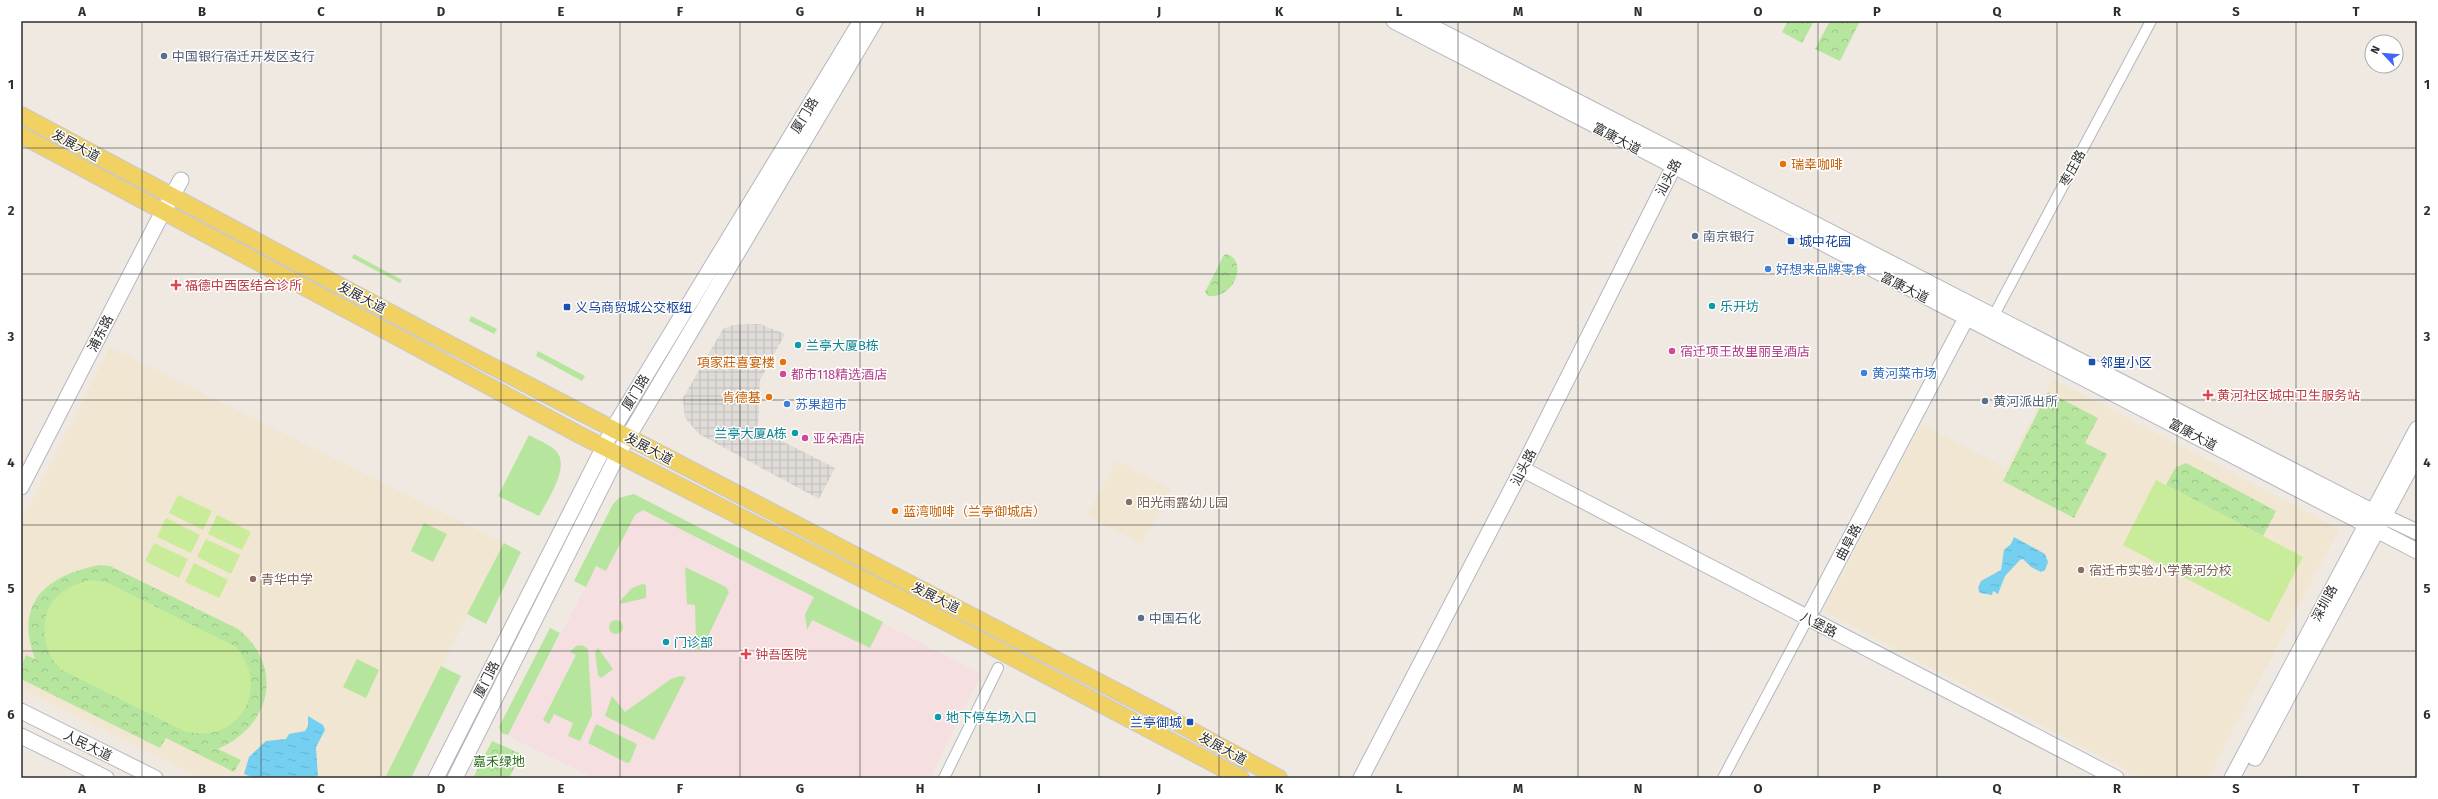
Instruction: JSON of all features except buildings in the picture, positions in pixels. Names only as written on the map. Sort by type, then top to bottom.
[{"type":"main road","name":"发展大道","points":[[21,115],[628,437],[1172,720],[1279,778]]},
{"type":"main road","name":"发展大道","points":[[21,135],[603,447],[915,606],[1241,778]]},
{"type":"street","name":"厦门路","points":[[436,778],[613,428],[861,21]]},
{"type":"street","name":"厦门路","points":[[455,778],[618,454],[875,21]]},
{"type":"street","name":"富康大道","points":[[1394,21],[1678,170],[1970,312],[1994,315],[2378,514],[2417,532]]},
{"type":"street","name":"富康大道","points":[[1422,21],[1685,156],[1970,312],[2371,528],[2417,551]]},
{"type":"street","name":"枣庄路","points":[[1994,315],[2151,21]]},
{"type":"street","name":"汕头路","points":[[1372,778],[1525,471],[1685,156]]},
{"type":"street","name":"浦东路","points":[[21,487],[163,211],[181,180]]},
{"type":"street","name":"曲阜路","points":[[1723,778],[1970,312]]},
{"type":"street","name":"深圳路","points":[[2244,778],[2378,514],[2417,429]]},
{"type":"street","name":"深圳路","points":[[2378,514],[2417,455]]},
{"type":"street","name":"汕头路","points":[[1361,778],[1525,471]]},
{"type":"street","name":"八堡路","points":[[1525,471],[2116,778]]},
{"type":"street","name":"深圳路","points":[[2232,778],[2371,528]]},
{"type":"street","points":[[944,778],[998,668]]},
{"type":"street","name":"人民大道","points":[[21,711],[155,778]]},
{"type":"street","name":"人民大道","points":[[21,736],[106,778]]},
{"type":"shaded area","points":[[760,324],[785,334],[760,380],[758,429],[835,468],[819,499],[699,434],[685,418],[683,398],[723,329],[733,325]]},
{"type":"shaded area","name":"青华中学","points":[[110,347],[504,543],[385,778],[201,778],[21,689],[21,522]]},
{"type":"shaded area","name":"宿迁市实验小学黄河分校","points":[[2053,379],[2339,529],[2208,778],[2142,778],[1823,611],[1921,424],[2006,468]]},
{"type":"shaded area","name":"阳光雨露幼儿园","points":[[1116,460],[1171,489],[1142,544],[1087,516]]},
{"type":"shaded area","name":"钟吾医院","points":[[634,494],[981,674],[930,778],[594,778],[508,736]]},
{"type":"green space","points":[[1788,21],[1814,21],[1802,43],[1782,32]]},
{"type":"green space","points":[[1830,21],[1860,21],[1840,61],[1815,49]]},
{"type":"green space","points":[[354,254],[402,280],[400,283],[352,258]]},
{"type":"green space","points":[[1227,254],[1233,258],[1237,264],[1236,279],[1225,292],[1208,296],[1205,292],[1224,255]]},
{"type":"green space","points":[[471,316],[497,329],[494,334],[469,321]]},
{"type":"green space","points":[[538,351],[585,376],[582,381],[536,356]]},
{"type":"green space","points":[[2048,392],[2098,418],[2085,443],[2107,454],[2074,518],[2003,481]]},
{"type":"green space","points":[[529,435],[547,444],[556,451],[560,457],[561,465],[556,484],[539,516],[498,496]]},
{"type":"green space","points":[[2186,463],[2276,511],[2263,536],[2166,485],[2175,468]]},
{"type":"green space","points":[[2156,480],[2303,557],[2269,622],[2123,545]]},
{"type":"green space","points":[[634,494],[883,622],[870,648],[812,620],[807,630],[805,614],[814,597],[643,510],[635,515],[606,571],[596,566],[586,587],[574,581],[613,504],[619,498]]},
{"type":"green space","points":[[178,495],[212,511],[203,530],[169,513]]},
{"type":"green space","points":[[217,515],[251,532],[242,550],[208,534]]},
{"type":"green space","points":[[166,518],[200,535],[191,553],[157,537]]},
{"type":"green space","points":[[424,523],[447,534],[433,562],[411,551]]},
{"type":"green space","points":[[206,539],[240,555],[231,574],[197,557]]},
{"type":"green space","points":[[154,543],[188,559],[179,578],[145,561]]},
{"type":"green space","points":[[504,543],[521,552],[486,624],[467,614]]},
{"type":"green space","points":[[194,563],[228,580],[219,598],[185,582]]},
{"type":"green space","points":[[99,565],[110,566],[238,629],[253,644],[262,661],[266,678],[266,695],[260,711],[250,726],[236,739],[218,749],[241,760],[234,772],[166,738],[160,748],[21,679],[21,667],[26,655],[35,659],[30,639],[29,622],[32,607],[39,595],[50,585],[64,576]]},
{"type":"green space","points":[[685,567],[726,587],[729,592],[701,651],[694,646],[696,643],[695,605],[687,604]]},
{"type":"green space","points":[[89,580],[106,582],[236,647],[246,663],[251,680],[250,696],[244,710],[234,722],[220,730],[203,733],[184,731],[62,670],[50,655],[47,646],[44,627],[46,617],[54,600],[61,593],[75,585]]},
{"type":"green space","points":[[642,584],[646,585],[646,598],[620,604],[620,601],[632,588]]},
{"type":"green space","points":[[616,620],[621,622],[623,627],[621,632],[616,634],[611,632],[609,627],[611,622]]},
{"type":"green space","points":[[550,628],[560,633],[508,735],[502,733],[499,727]]},
{"type":"green space","points":[[582,645],[588,649],[592,715],[580,741],[568,736],[573,723],[554,714],[549,724],[543,720],[576,655],[570,652],[576,646]]},
{"type":"green space","points":[[598,648],[613,669],[601,678],[598,675],[595,652]]},
{"type":"green space","points":[[357,659],[379,670],[366,698],[343,687]]},
{"type":"green space","points":[[441,666],[461,676],[411,778],[385,778]]},
{"type":"green space","points":[[680,676],[686,677],[654,740],[605,716],[612,696],[625,712],[671,679]]},
{"type":"green space","points":[[596,724],[637,744],[630,762],[627,763],[588,743]]},
{"type":"green space","name":"嘉禾绿地","points":[[492,741],[521,754],[509,778],[473,778]]},
{"type":"water","points":[[2014,537],[2045,554],[2048,562],[2045,570],[2041,572],[2031,567],[2023,559],[2020,560],[2005,576],[1998,594],[1993,591],[1992,595],[1980,593],[1978,588],[1981,581],[2001,570],[2004,550],[2011,544]]},
{"type":"water","points":[[308,716],[323,725],[325,730],[316,747],[318,778],[254,778],[244,774],[249,757],[266,741],[286,739],[289,734],[305,731],[308,726]]},
{"type":"place","name":"中国银行宿迁开发区支行","points":[[164,56]]},
{"type":"place","name":"瑞幸咖啡","points":[[1783,164]]},
{"type":"place","name":"南京银行","points":[[1695,236]]},
{"type":"place","name":"城中花园","points":[[1791,241]]},
{"type":"place","name":"好想来品牌零食","points":[[1768,269]]},
{"type":"place","name":"福德中西医结合诊所","points":[[176,285]]},
{"type":"place","name":"乐开坊","points":[[1712,306]]},
{"type":"place","name":"义乌商贸城公交枢纽","points":[[567,307]]},
{"type":"place","name":"兰亭大厦B栋","points":[[798,345]]},
{"type":"place","name":"宿迁项王故里丽呈酒店","points":[[1672,351]]},
{"type":"place","name":"項家莊喜宴楼","points":[[783,362]]},
{"type":"place","name":"邻里小区","points":[[2092,362]]},
{"type":"place","name":"黄河菜市场","points":[[1864,373]]},
{"type":"place","name":"都市118精选酒店","points":[[783,374]]},
{"type":"place","name":"黄河社区城中卫生服务站","points":[[2208,395]]},
{"type":"place","name":"肯德基","points":[[769,397]]},
{"type":"place","name":"黄河派出所","points":[[1985,401]]},
{"type":"place","name":"苏果超市","points":[[787,404]]},
{"type":"place","name":"兰亭大厦A栋","points":[[795,433]]},
{"type":"place","name":"亚朵酒店","points":[[805,438]]},
{"type":"place","name":"阳光雨露幼儿园","points":[[1129,502]]},
{"type":"place","name":"蓝湾咖啡（兰亭御城店）","points":[[895,511]]},
{"type":"place","name":"宿迁市实验小学黄河分校","points":[[2081,570]]},
{"type":"place","name":"青华中学","points":[[253,579]]},
{"type":"place","name":"中国石化","points":[[1141,618]]},
{"type":"place","name":"门诊部","points":[[666,642]]},
{"type":"place","name":"钟吾医院","points":[[746,654]]},
{"type":"place","name":"地下停车场入口","points":[[938,717]]},
{"type":"place","name":"兰亭御城","points":[[1190,722]]}]
